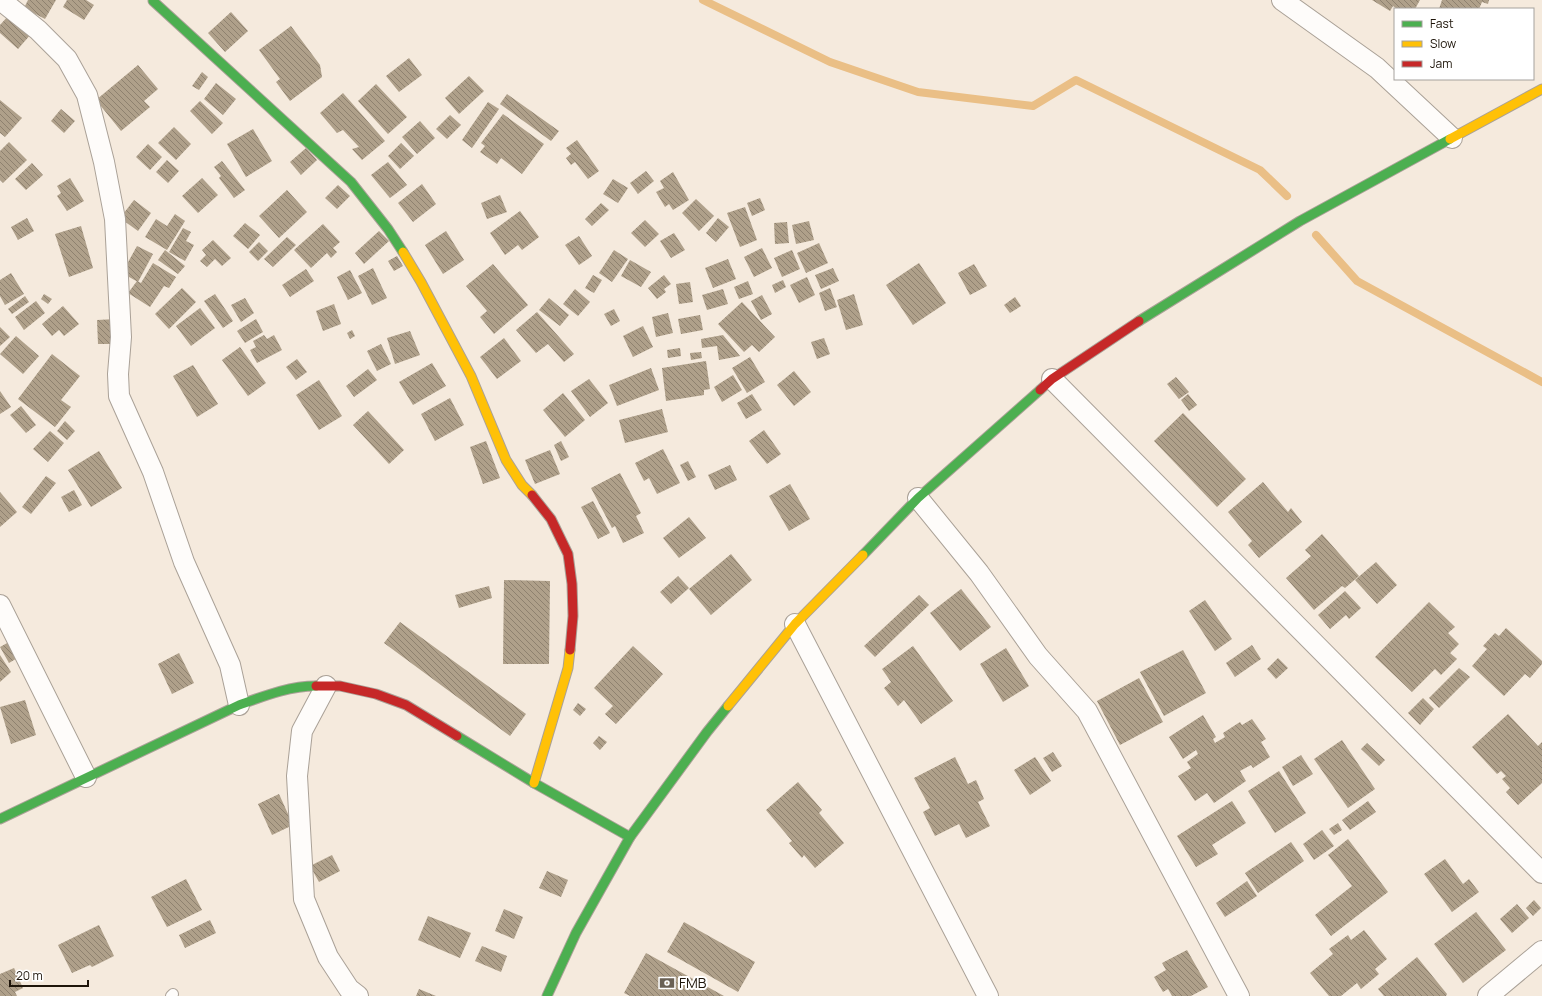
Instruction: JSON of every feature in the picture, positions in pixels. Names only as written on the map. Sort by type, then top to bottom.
[{"type":"street","points":[[1282,0],[1377,68],[1452,138]]},
{"type":"street","points":[[153,1],[351,182],[388,229],[421,282],[449,334],[470,376],[506,460],[522,485],[538,501],[551,519],[565,547],[568,554],[572,584],[573,616],[568,668],[534,783]]},
{"type":"street","points":[[3,2],[38,30],[67,59],[88,95],[104,162],[115,219],[121,337],[118,374],[119,396],[153,472],[184,562],[230,665],[239,705]]},
{"type":"street","points":[[548,996],[576,933],[630,838],[707,732],[795,624],[918,498],[1052,379],[1120,333],[1300,221],[1542,89]]},
{"type":"street","points":[[1052,379],[1542,873]]},
{"type":"street","points":[[918,498],[979,573],[1038,656],[1087,712],[1239,996]]},
{"type":"street","points":[[0,605],[86,777]]},
{"type":"street","points":[[795,624],[988,996]]},
{"type":"street","points":[[0,819],[239,705],[270,693],[303,686],[340,686],[376,694],[406,706],[534,783],[630,838]]},
{"type":"street","points":[[326,686],[302,731],[297,776],[304,899],[328,957],[349,989],[358,996]]},
{"type":"street","points":[[1488,996],[1542,951]]},
{"type":"building","points":[[28,0],[56,0],[45,19],[24,8]]},
{"type":"building","points":[[67,0],[86,0],[94,5],[84,20],[63,7]]},
{"type":"building","points":[[1372,0],[1420,0],[1416,8],[1396,8],[1393,6],[1390,11]]},
{"type":"building","points":[[1442,0],[1489,0],[1488,4],[1482,2],[1479,8],[1439,8]]},
{"type":"building","points":[[231,12],[248,31],[225,52],[208,33]]},
{"type":"building","points":[[9,15],[31,34],[18,49],[0,33],[0,25]]},
{"type":"building","points":[[291,26],[320,65],[322,77],[290,101],[276,82],[280,79],[259,50]]},
{"type":"building","points":[[409,58],[422,75],[399,92],[386,76]]},
{"type":"building","points":[[138,65],[158,89],[144,101],[150,107],[121,131],[96,100]]},
{"type":"building","points":[[202,72],[208,77],[199,90],[192,86]]},
{"type":"building","points":[[469,76],[484,91],[459,114],[445,98]]},
{"type":"building","points":[[216,83],[236,99],[223,115],[204,99]]},
{"type":"building","points":[[376,84],[407,117],[388,134],[358,101]]},
{"type":"building","points":[[343,93],[385,141],[362,160],[352,149],[359,147],[343,130],[337,133],[320,113]]},
{"type":"building","points":[[507,94],[559,131],[551,141],[500,104]]},
{"type":"building","points":[[0,100],[22,118],[5,137],[0,133]]},
{"type":"building","points":[[200,101],[223,123],[212,134],[190,111]]},
{"type":"building","points":[[488,102],[499,109],[472,148],[462,140]]},
{"type":"building","points":[[61,109],[75,121],[64,133],[51,121]]},
{"type":"building","points":[[503,114],[544,144],[522,174],[501,158],[497,164],[480,152],[485,146],[481,143]]},
{"type":"building","points":[[450,115],[461,125],[447,139],[436,129]]},
{"type":"building","points":[[420,121],[435,138],[417,154],[402,137]]},
{"type":"building","points":[[174,127],[191,144],[176,160],[158,143]]},
{"type":"building","points":[[253,129],[272,161],[246,177],[227,144]]},
{"type":"building","points":[[577,140],[599,171],[588,179],[575,162],[571,165],[566,158],[571,154],[566,148]]},
{"type":"building","points":[[9,142],[27,160],[3,183],[0,180],[0,151]]},
{"type":"building","points":[[401,143],[414,156],[400,169],[388,156]]},
{"type":"building","points":[[148,144],[162,157],[150,170],[136,157]]},
{"type":"building","points":[[306,148],[317,160],[301,175],[290,162]]},
{"type":"building","points":[[167,160],[179,171],[168,183],[156,172]]},
{"type":"building","points":[[222,161],[245,190],[234,198],[219,178],[221,176],[214,167]]},
{"type":"building","points":[[388,162],[407,185],[390,198],[371,175]]},
{"type":"building","points":[[32,163],[43,175],[26,190],[15,179]]},
{"type":"building","points":[[646,171],[654,181],[638,194],[630,183]]},
{"type":"building","points":[[673,172],[689,200],[673,210],[669,204],[665,207],[656,192],[664,188],[660,181]]},
{"type":"building","points":[[70,178],[84,201],[67,211],[57,196],[61,193],[57,186]]},
{"type":"building","points":[[202,178],[218,195],[198,213],[182,196]]},
{"type":"building","points":[[613,179],[628,188],[618,203],[603,194]]},
{"type":"building","points":[[422,184],[436,204],[413,222],[398,203]]},
{"type":"building","points":[[338,185],[350,196],[337,209],[325,198]]},
{"type":"building","points":[[287,190],[307,212],[279,238],[259,216]]},
{"type":"building","points":[[500,195],[507,212],[487,219],[481,203]]},
{"type":"building","points":[[760,198],[765,210],[752,216],[747,203]]},
{"type":"building","points":[[696,199],[714,216],[699,231],[682,213]]},
{"type":"building","points":[[134,200],[151,213],[138,231],[120,218]]},
{"type":"building","points":[[601,203],[609,210],[592,226],[585,219]]},
{"type":"building","points":[[745,207],[757,240],[740,247],[727,213]]},
{"type":"building","points":[[520,211],[539,237],[522,250],[518,245],[505,255],[490,233]]},
{"type":"building","points":[[175,214],[185,221],[167,250],[145,237],[156,219],[167,226]]},
{"type":"building","points":[[27,218],[34,231],[18,240],[11,227]]},
{"type":"building","points":[[718,218],[729,227],[716,242],[706,233]]},
{"type":"building","points":[[645,220],[659,234],[645,247],[631,233]]},
{"type":"building","points":[[809,221],[814,240],[796,244],[792,225]]},
{"type":"building","points":[[787,222],[789,243],[775,244],[774,223]]},
{"type":"building","points":[[245,223],[260,235],[248,249],[233,236]]},
{"type":"building","points":[[323,224],[340,242],[333,248],[337,252],[331,258],[327,253],[311,268],[294,250]]},
{"type":"building","points":[[81,226],[93,268],[69,277],[55,234]]},
{"type":"building","points":[[183,228],[191,232],[186,241],[194,245],[185,261],[169,252]]},
{"type":"building","points":[[379,231],[389,241],[364,264],[355,253]]},
{"type":"building","points":[[446,231],[464,260],[443,274],[425,245]]},
{"type":"building","points":[[674,233],[685,250],[671,258],[660,241]]},
{"type":"building","points":[[579,236],[592,256],[579,265],[565,245]]},
{"type":"building","points":[[287,237],[296,245],[273,267],[264,259]]},
{"type":"building","points":[[213,240],[231,258],[222,266],[215,259],[207,267],[200,261],[206,255],[202,250]]},
{"type":"building","points":[[259,242],[268,251],[258,261],[249,252]]},
{"type":"building","points":[[819,243],[828,263],[806,273],[797,253]]},
{"type":"building","points":[[137,246],[153,254],[138,282],[122,273]]},
{"type":"building","points":[[762,248],[772,268],[754,277],[744,257]]},
{"type":"building","points":[[165,250],[185,266],[178,274],[158,260]]},
{"type":"building","points":[[614,250],[628,259],[612,282],[599,273]]},
{"type":"building","points":[[792,250],[800,269],[782,277],[774,258]]},
{"type":"building","points":[[397,256],[403,266],[394,271],[388,261]]},
{"type":"building","points":[[728,259],[736,279],[713,288],[705,268]]},
{"type":"building","points":[[630,260],[651,272],[641,287],[621,276]]},
{"type":"building","points":[[153,263],[176,277],[169,288],[164,286],[150,307],[128,293],[137,281],[141,283]]},
{"type":"building","points":[[919,263],[946,303],[913,325],[886,285]]},
{"type":"building","points":[[493,264],[528,305],[494,334],[480,317],[487,311],[466,286]]},
{"type":"building","points":[[974,264],[987,286],[970,295],[958,273]]},
{"type":"building","points":[[373,268],[387,298],[372,305],[358,276]]},
{"type":"building","points":[[833,268],[839,281],[821,289],[815,275]]},
{"type":"building","points":[[306,269],[314,281],[290,297],[282,285]]},
{"type":"building","points":[[350,270],[362,293],[348,300],[337,277]]},
{"type":"building","points":[[11,273],[24,294],[5,305],[0,296],[0,280]]},
{"type":"building","points":[[593,275],[602,280],[594,293],[585,288]]},
{"type":"building","points":[[664,275],[671,284],[664,289],[666,292],[657,299],[648,288]]},
{"type":"building","points":[[807,277],[815,295],[799,303],[790,285]]},
{"type":"building","points":[[783,280],[786,287],[775,293],[772,285]]},
{"type":"building","points":[[748,281],[753,294],[739,299],[734,287]]},
{"type":"building","points":[[690,282],[693,302],[679,304],[676,284]]},
{"type":"building","points":[[182,288],[196,302],[169,329],[155,314]]},
{"type":"building","points":[[830,288],[837,307],[825,311],[819,293]]},
{"type":"building","points":[[575,289],[590,302],[578,316],[563,304]]},
{"type":"building","points":[[723,289],[728,304],[707,310],[702,295]]},
{"type":"building","points":[[44,294],[52,299],[48,304],[41,299]]},
{"type":"building","points":[[215,294],[233,321],[223,328],[204,301]]},
{"type":"building","points":[[854,294],[863,325],[846,330],[837,300]]},
{"type":"building","points":[[762,295],[772,314],[761,320],[751,301]]},
{"type":"building","points":[[25,296],[29,302],[12,314],[8,309]]},
{"type":"building","points":[[1015,297],[1021,306],[1010,313],[1004,305]]},
{"type":"building","points":[[245,298],[254,313],[241,322],[231,305]]},
{"type":"building","points":[[549,298],[569,315],[560,326],[539,310]]},
{"type":"building","points":[[36,301],[45,313],[24,330],[15,317]]},
{"type":"building","points":[[742,302],[775,337],[759,352],[752,345],[744,352],[718,324]]},
{"type":"building","points":[[334,304],[341,324],[323,331],[316,311]]},
{"type":"building","points":[[63,306],[79,324],[64,336],[59,330],[52,336],[42,324]]},
{"type":"building","points":[[200,308],[215,328],[191,346],[176,326]]},
{"type":"building","points":[[614,309],[620,321],[611,326],[604,314]]},
{"type":"building","points":[[537,312],[574,354],[564,362],[548,344],[536,353],[516,330]]},
{"type":"building","points":[[668,313],[673,333],[656,337],[652,317]]},
{"type":"building","points":[[700,315],[703,330],[681,334],[678,319]]},
{"type":"building","points":[[116,319],[116,344],[98,344],[97,320]]},
{"type":"building","points":[[256,319],[263,332],[245,343],[237,331]]},
{"type":"building","points":[[643,326],[653,347],[633,357],[623,336]]},
{"type":"building","points":[[0,327],[10,337],[0,346]]},
{"type":"building","points":[[352,330],[355,336],[350,339],[347,333]]},
{"type":"building","points":[[410,331],[420,355],[395,364],[387,338]]},
{"type":"building","points":[[264,335],[267,339],[274,335],[282,350],[257,363],[250,350],[256,347],[253,341]]},
{"type":"building","points":[[723,335],[740,356],[719,360],[717,346],[702,348],[701,339]]},
{"type":"building","points":[[16,336],[39,356],[23,374],[0,354]]},
{"type":"building","points":[[504,338],[521,361],[497,379],[480,357]]},
{"type":"building","points":[[824,338],[830,354],[817,359],[811,342]]},
{"type":"building","points":[[381,344],[391,364],[377,371],[367,351]]},
{"type":"building","points":[[240,347],[266,383],[248,396],[222,360]]},
{"type":"building","points":[[680,348],[681,356],[668,358],[667,350]]},
{"type":"building","points":[[701,352],[702,358],[691,360],[690,353]]},
{"type":"building","points":[[52,354],[80,376],[61,400],[71,407],[55,427],[18,399]]},
{"type":"building","points":[[750,357],[765,382],[747,393],[732,368]]},
{"type":"building","points":[[297,359],[307,372],[296,380],[286,367]]},
{"type":"building","points":[[706,361],[710,389],[704,390],[704,395],[666,401],[662,368]]},
{"type":"building","points":[[432,363],[446,386],[413,405],[399,382]]},
{"type":"building","points":[[193,365],[218,404],[197,417],[173,376]]},
{"type":"building","points":[[651,368],[659,390],[617,406],[609,385]]},
{"type":"building","points":[[368,369],[377,380],[354,397],[346,386]]},
{"type":"building","points":[[794,371],[811,392],[794,406],[777,385]]},
{"type":"building","points":[[733,375],[742,390],[722,402],[714,387]]},
{"type":"building","points":[[1176,377],[1189,392],[1179,399],[1167,384]]},
{"type":"building","points":[[589,379],[608,403],[590,417],[571,391]]},
{"type":"building","points":[[319,380],[342,416],[319,430],[296,395]]},
{"type":"building","points":[[0,391],[11,407],[0,414]]},
{"type":"building","points":[[563,393],[585,420],[565,437],[543,410]]},
{"type":"building","points":[[752,394],[762,410],[746,419],[737,403]]},
{"type":"building","points":[[1188,394],[1197,405],[1189,411],[1181,400]]},
{"type":"building","points":[[450,398],[464,425],[435,441],[421,414]]},
{"type":"building","points":[[21,406],[36,425],[26,433],[10,415]]},
{"type":"building","points":[[662,409],[668,432],[625,443],[619,420]]},
{"type":"building","points":[[368,411],[404,450],[389,464],[353,425]]},
{"type":"building","points":[[1183,413],[1246,479],[1217,507],[1154,441]]},
{"type":"building","points":[[65,421],[75,431],[67,440],[57,431]]},
{"type":"building","points":[[764,430],[781,454],[767,464],[749,441]]},
{"type":"building","points":[[50,431],[64,443],[48,462],[33,449]]},
{"type":"building","points":[[486,441],[500,478],[483,484],[470,447]]},
{"type":"building","points":[[561,441],[569,457],[561,461],[554,445]]},
{"type":"building","points":[[663,449],[680,483],[657,494],[649,478],[644,481],[635,463]]},
{"type":"building","points":[[550,450],[560,474],[535,484],[525,460]]},
{"type":"building","points":[[99,451],[122,488],[91,507],[68,470]]},
{"type":"building","points":[[688,461],[696,477],[688,481],[680,465]]},
{"type":"building","points":[[730,465],[737,480],[715,490],[708,475]]},
{"type":"building","points":[[620,473],[641,513],[636,516],[644,533],[623,543],[615,526],[612,528],[591,488]]},
{"type":"building","points":[[46,476],[56,483],[31,514],[22,507]]},
{"type":"building","points":[[1263,482],[1288,512],[1291,508],[1302,522],[1259,558],[1248,545],[1252,541],[1228,512]]},
{"type":"building","points":[[790,484],[810,519],[789,531],[769,496]]},
{"type":"building","points":[[74,490],[82,505],[69,512],[61,497]]},
{"type":"building","points":[[0,492],[17,512],[0,527]]},
{"type":"building","points":[[593,501],[610,533],[598,539],[581,507]]},
{"type":"building","points":[[689,517],[706,538],[679,558],[663,538]]},
{"type":"building","points":[[1322,534],[1359,576],[1345,588],[1342,586],[1314,610],[1286,578],[1311,556],[1305,550]]},
{"type":"building","points":[[731,554],[752,580],[711,615],[689,589]]},
{"type":"building","points":[[1376,562],[1397,585],[1377,604],[1355,580]]},
{"type":"building","points":[[678,576],[689,588],[671,604],[660,592]]},
{"type":"building","points":[[504,580],[550,581],[549,664],[503,664]]},
{"type":"building","points":[[489,586],[492,598],[459,608],[455,595]]},
{"type":"building","points":[[961,589],[991,627],[960,651],[930,613]]},
{"type":"building","points":[[1345,591],[1361,608],[1349,619],[1346,615],[1330,629],[1318,615]]},
{"type":"building","points":[[919,595],[929,605],[875,657],[864,646]]},
{"type":"building","points":[[1205,600],[1232,639],[1215,651],[1189,611]]},
{"type":"building","points":[[1429,602],[1455,627],[1448,633],[1459,644],[1450,653],[1457,659],[1441,675],[1435,669],[1412,692],[1375,657]]},
{"type":"building","points":[[400,622],[526,714],[510,736],[384,643]]},
{"type":"building","points":[[1506,628],[1542,661],[1542,664],[1530,678],[1525,674],[1504,696],[1472,666],[1487,649],[1483,646],[1495,633],[1499,636]]},
{"type":"building","points":[[9,642],[19,657],[9,663],[0,647]]},
{"type":"building","points":[[1252,645],[1261,659],[1235,677],[1226,663]]},
{"type":"building","points":[[633,646],[663,674],[616,724],[605,714],[613,706],[594,688]]},
{"type":"building","points":[[913,646],[953,701],[921,724],[904,700],[898,706],[884,688],[891,682],[882,669]]},
{"type":"building","points":[[1006,648],[1029,686],[1003,702],[980,664]]},
{"type":"building","points":[[1183,650],[1206,693],[1164,716],[1140,672]]},
{"type":"building","points":[[179,653],[194,683],[172,694],[158,664]]},
{"type":"building","points":[[0,655],[11,672],[0,682]]},
{"type":"building","points":[[1278,658],[1288,668],[1276,679],[1267,669]]},
{"type":"building","points":[[1459,668],[1470,677],[1439,708],[1429,698]]},
{"type":"building","points":[[1139,678],[1163,722],[1120,745],[1097,701]]},
{"type":"building","points":[[1423,698],[1434,709],[1420,725],[1408,713]]},
{"type":"building","points":[[25,700],[36,735],[11,744],[0,707]]},
{"type":"building","points":[[578,703],[586,709],[580,716],[573,710]]},
{"type":"building","points":[[1508,714],[1538,746],[1542,742],[1542,783],[1518,805],[1506,792],[1510,788],[1502,779],[1506,776],[1501,771],[1497,774],[1472,747]]},
{"type":"building","points":[[1203,715],[1216,737],[1213,739],[1215,743],[1225,737],[1223,733],[1240,722],[1242,725],[1252,719],[1266,739],[1261,742],[1270,757],[1253,768],[1251,765],[1240,771],[1246,781],[1214,803],[1207,793],[1195,801],[1178,776],[1191,768],[1187,762],[1198,754],[1196,750],[1183,759],[1169,737]]},
{"type":"building","points":[[599,736],[607,742],[600,750],[593,743]]},
{"type":"building","points":[[1342,740],[1375,789],[1348,808],[1314,759]]},
{"type":"building","points":[[1367,743],[1385,760],[1379,766],[1361,749]]},
{"type":"building","points":[[1053,752],[1062,766],[1052,772],[1043,758]]},
{"type":"building","points":[[1301,755],[1313,774],[1293,786],[1282,767]]},
{"type":"building","points":[[955,757],[968,784],[976,780],[984,799],[978,802],[990,826],[966,838],[959,824],[935,836],[923,812],[930,808],[914,778]]},
{"type":"building","points":[[1035,757],[1051,781],[1030,795],[1014,770]]},
{"type":"building","points":[[1279,771],[1306,813],[1275,833],[1248,791]]},
{"type":"building","points":[[798,782],[822,810],[819,813],[844,843],[815,868],[804,855],[802,858],[789,843],[792,841],[766,810]]},
{"type":"building","points":[[279,794],[293,825],[272,835],[258,804]]},
{"type":"building","points":[[1232,801],[1246,823],[1212,845],[1218,854],[1196,867],[1177,836]]},
{"type":"building","points":[[1368,801],[1376,812],[1350,830],[1342,820]]},
{"type":"building","points":[[1338,823],[1342,830],[1334,835],[1329,829]]},
{"type":"building","points":[[1322,830],[1334,846],[1314,860],[1303,844]]},
{"type":"building","points":[[1348,839],[1388,892],[1331,936],[1315,915],[1352,886],[1328,855]]},
{"type":"building","points":[[1291,842],[1304,861],[1258,893],[1245,873]]},
{"type":"building","points":[[332,855],[340,871],[319,882],[310,866]]},
{"type":"building","points":[[1445,859],[1463,884],[1469,879],[1479,892],[1452,912],[1424,874]]},
{"type":"building","points":[[547,871],[568,880],[561,897],[539,888]]},
{"type":"building","points":[[186,879],[202,910],[167,927],[151,897]]},
{"type":"building","points":[[1247,881],[1257,896],[1225,917],[1216,903]]},
{"type":"building","points":[[1534,900],[1541,908],[1533,916],[1526,908]]},
{"type":"building","points":[[1517,904],[1529,918],[1512,933],[1500,919]]},
{"type":"building","points":[[504,909],[523,917],[514,939],[495,931]]},
{"type":"building","points":[[1476,912],[1506,950],[1463,983],[1434,944]]},
{"type":"building","points":[[428,916],[471,933],[460,958],[418,940]]},
{"type":"building","points":[[210,920],[216,933],[185,948],[179,935]]},
{"type":"building","points":[[684,922],[755,962],[738,992],[667,952]]},
{"type":"building","points":[[99,925],[114,956],[92,967],[90,965],[72,973],[58,945]]},
{"type":"building","points":[[1364,930],[1387,959],[1375,969],[1379,974],[1361,989],[1357,983],[1341,996],[1329,996],[1310,973],[1333,954],[1329,949],[1348,935],[1351,940]]},
{"type":"building","points":[[482,946],[507,956],[501,972],[475,961]]},
{"type":"building","points":[[1187,950],[1208,987],[1191,996],[1172,996],[1168,989],[1163,992],[1154,977],[1166,970],[1162,963]]},
{"type":"building","points":[[646,953],[724,996],[630,996],[624,993]]},
{"type":"building","points":[[1417,957],[1447,994],[1446,996],[1384,996],[1378,989]]},
{"type":"building","points":[[14,968],[23,988],[15,992],[17,996],[0,996],[0,974]]},
{"type":"building","points":[[419,989],[436,996],[416,996]]},
{"type":"waterway","points":[[703,0],[830,62],[918,92],[1033,106],[1076,80],[1260,170],[1287,196]]},
{"type":"waterway","points":[[1316,235],[1357,281],[1542,382]]},
{"type":"traffic: fast","points":[[153,1],[351,182],[388,229],[403,252]]},
{"type":"traffic: fast","points":[[1139,321],[1300,221],[1450,139]]},
{"type":"traffic: fast","points":[[863,555],[918,498],[1040,390]]},
{"type":"traffic: fast","points":[[0,819],[239,705],[286,690],[306,686],[316,686]]},
{"type":"traffic: fast","points":[[547,996],[576,933],[630,837],[707,732],[728,706]]},
{"type":"traffic: fast","points":[[457,736],[534,783],[630,837]]},
{"type":"traffic: slow","points":[[1450,139],[1542,89]]},
{"type":"traffic: slow","points":[[403,252],[421,282],[471,376],[506,460],[522,485],[532,495]]},
{"type":"traffic: slow","points":[[728,706],[795,624],[863,555]]},
{"type":"traffic: slow","points":[[534,783],[568,668],[570,650]]},
{"type":"traffic: jam","points":[[1040,390],[1052,379],[1139,321]]},
{"type":"traffic: jam","points":[[532,495],[551,519],[568,554],[572,584],[573,616],[570,650]]},
{"type":"traffic: jam","points":[[316,686],[340,686],[376,694],[406,705],[457,736]]},
{"type":"place","name":"FMB","points":[[667,983]]}]
